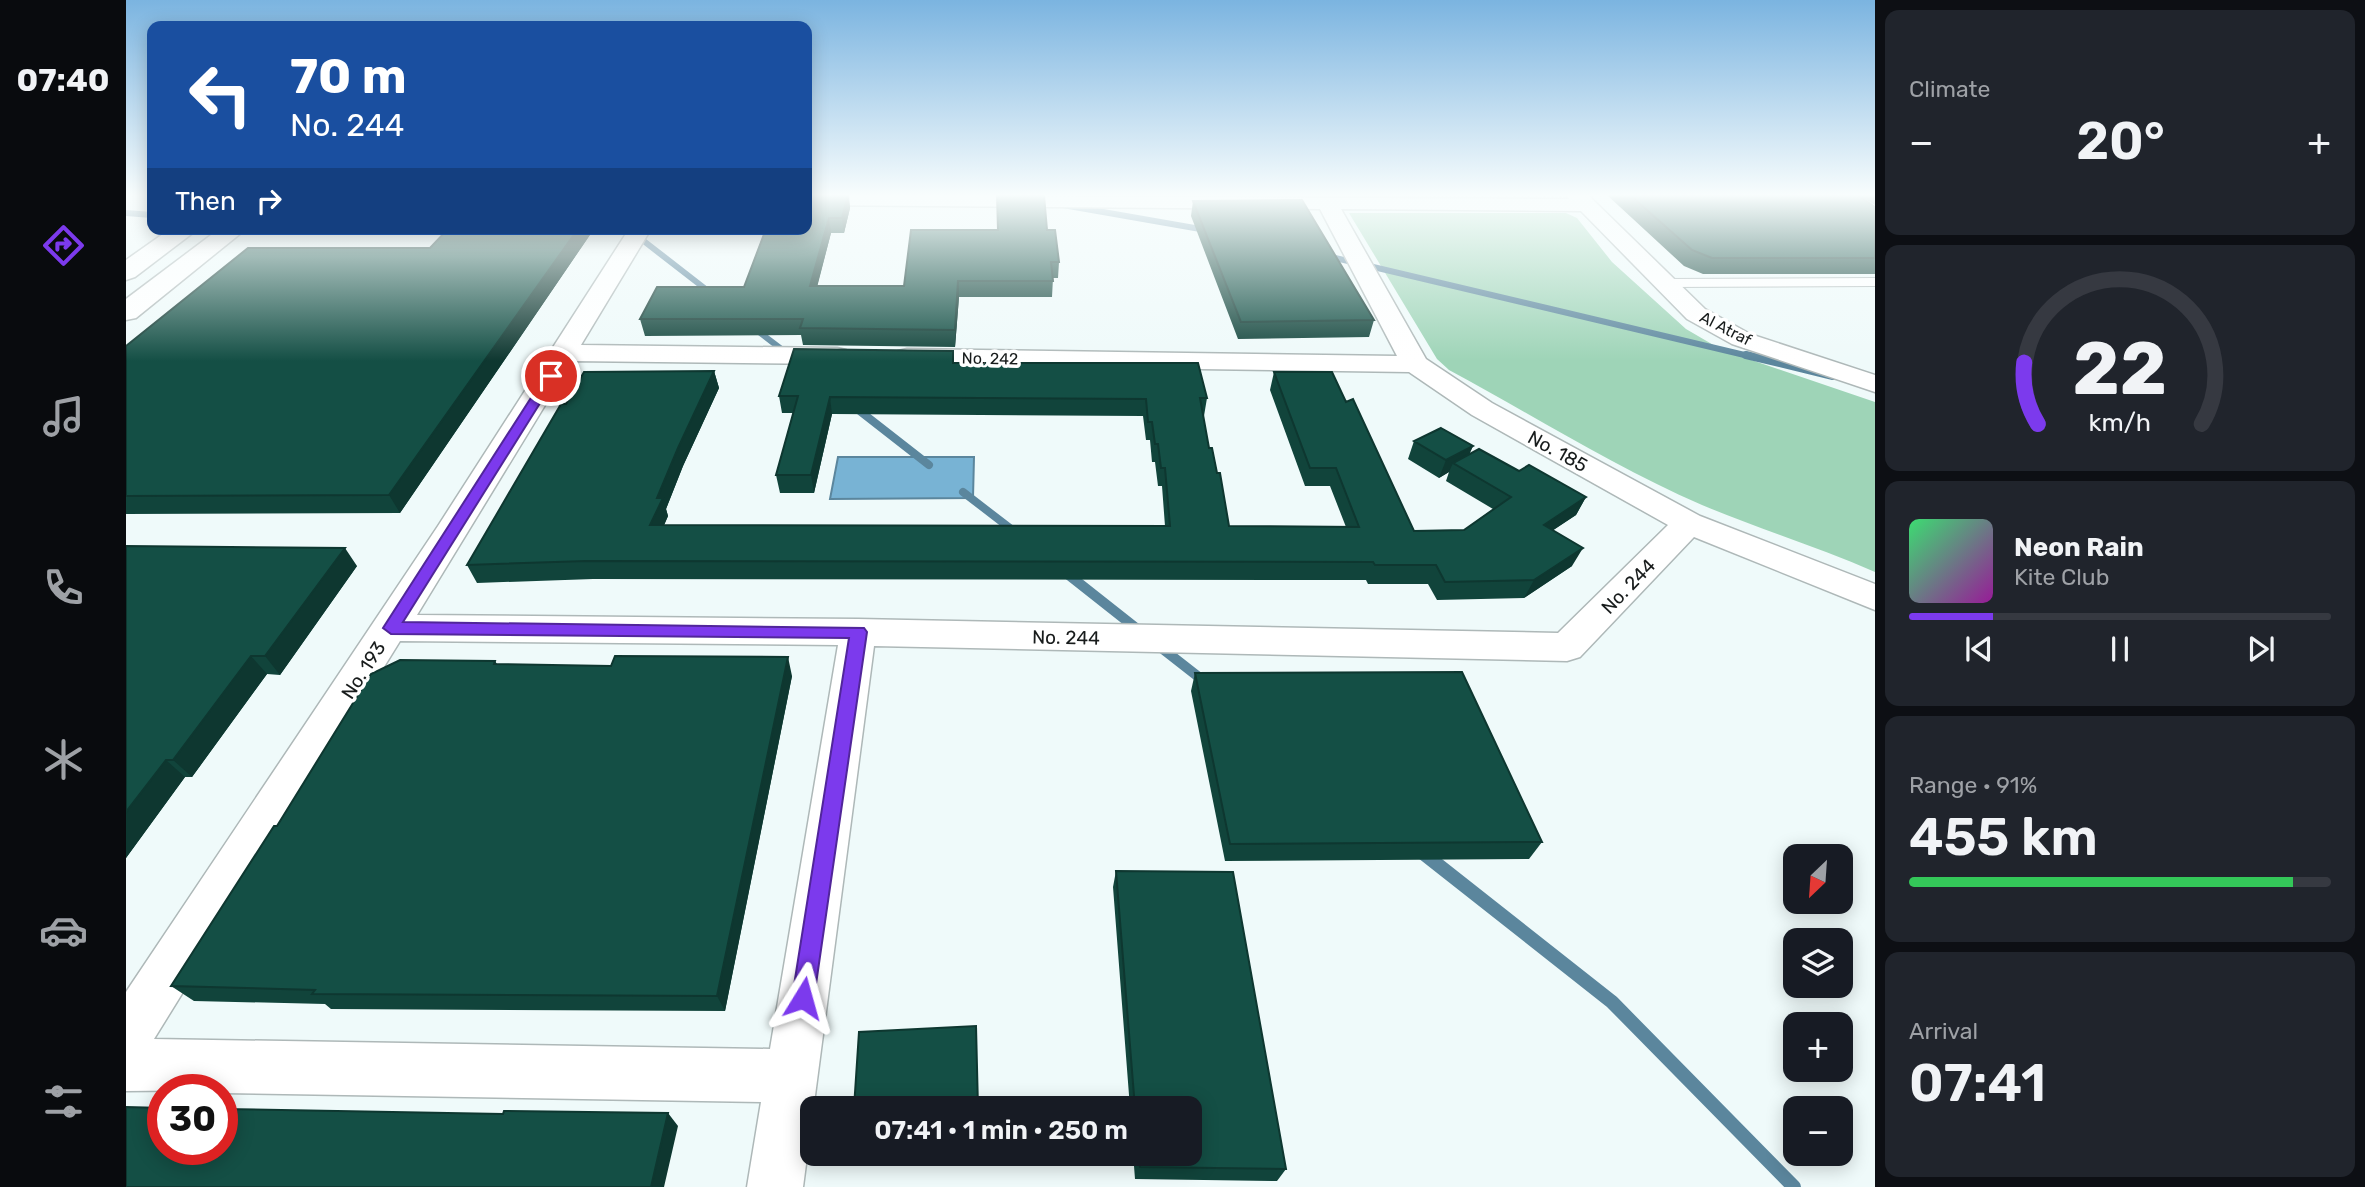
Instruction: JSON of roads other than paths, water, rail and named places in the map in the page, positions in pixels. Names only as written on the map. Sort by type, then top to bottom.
[{"type":"main road","points":[[126,272],[156,250]]},
{"type":"main road","points":[[126,312],[206,250]]},
{"type":"street","name":"No. 193","points":[[126,1037],[391,628],[627,250]]},
{"type":"street","name":"No. 185","points":[[1353,250],[1415,364],[1482,409],[1689,523],[1875,598]]},
{"type":"street","name":"Al Atraf","points":[[1634,250],[1696,314],[1741,339],[1875,384]]},
{"type":"street","points":[[565,353],[859,357]]},
{"type":"street","name":"No. 242","points":[[887,357],[1415,364]]},
{"type":"street","name":"No. 244","points":[[391,628],[858,632],[1567,647],[1689,523]]},
{"type":"street","points":[[775,1187],[858,632]]},
{"type":"street","points":[[126,1065],[791,1076]]},
{"type":"lane","points":[[1668,284],[1875,282]]},
{"type":"water","points":[[838,457],[974,457],[973,498],[830,499]]},
{"type":"waterway","points":[[656,250],[712,294]]},
{"type":"waterway","points":[[1327,256],[1753,357]]},
{"type":"waterway","points":[[754,328],[789,355]]},
{"type":"waterway","points":[[1746,355],[1833,376]]},
{"type":"waterway","points":[[856,408],[929,465]]},
{"type":"waterway","points":[[963,492],[1015,532]]},
{"type":"waterway","points":[[1065,572],[1141,632]]},
{"type":"waterway","points":[[1159,646],[1205,682]]},
{"type":"waterway","points":[[1423,853],[1612,1002],[1794,1187]]}]
